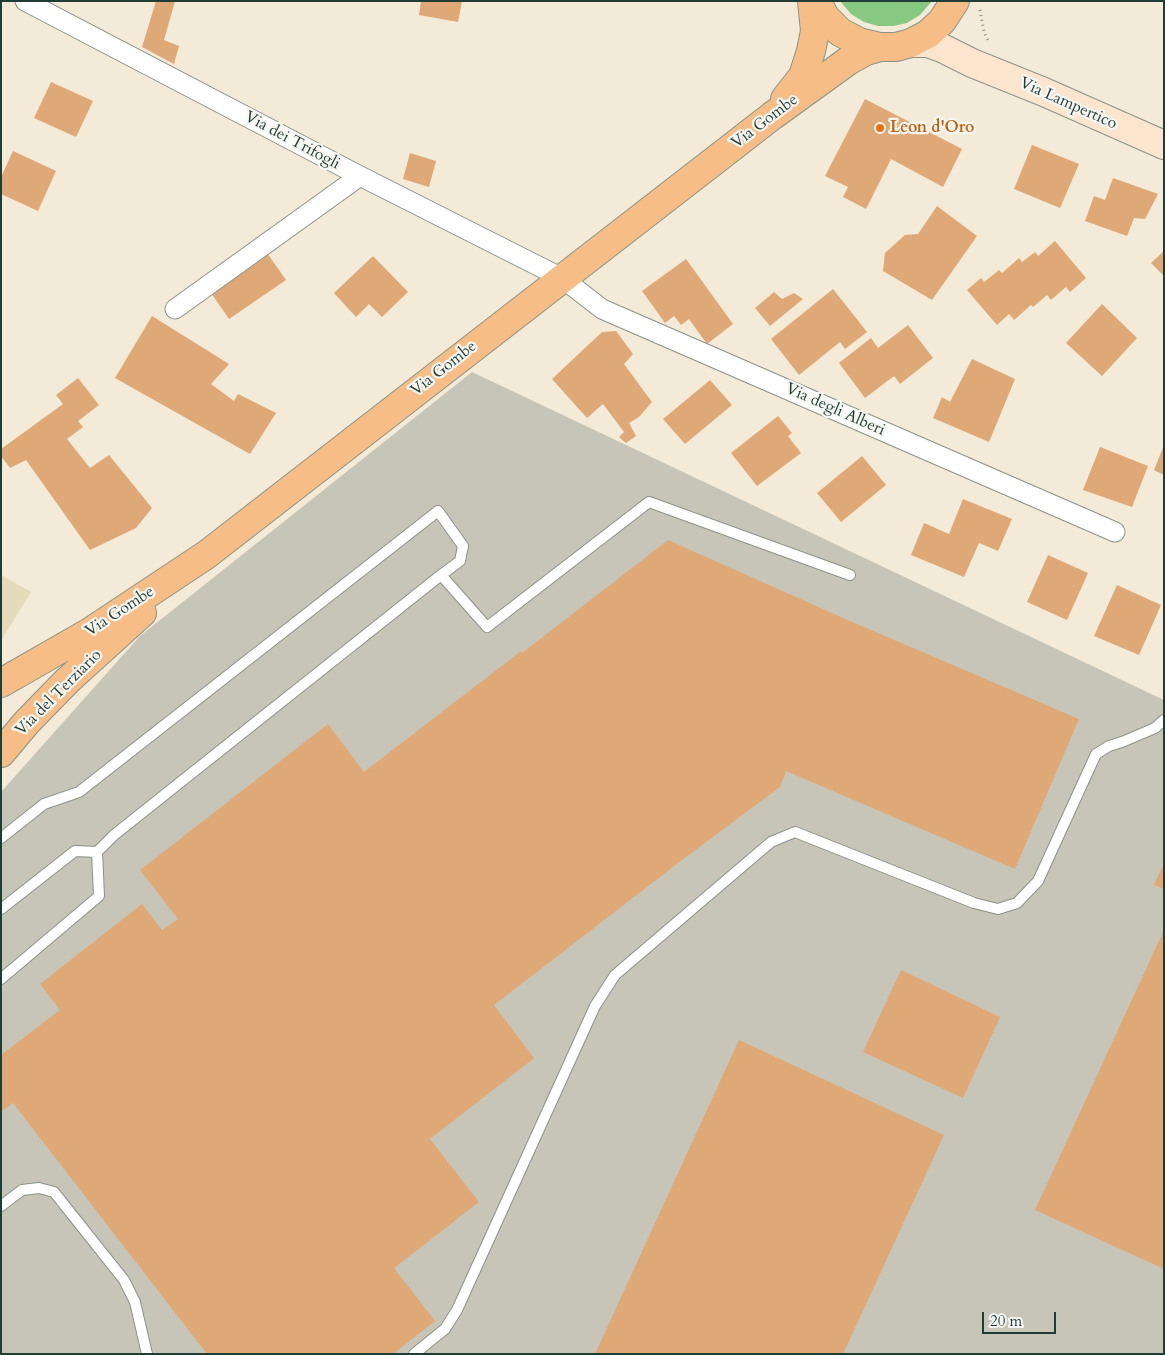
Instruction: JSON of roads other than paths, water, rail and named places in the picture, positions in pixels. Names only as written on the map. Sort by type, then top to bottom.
[{"type":"main road","points":[[772,116],[802,76],[806,67],[815,32],[812,1]]},
{"type":"main road","points":[[817,1],[825,16],[840,32],[860,42],[880,47],[896,47],[911,43],[928,34],[942,21],[954,3]]},
{"type":"main road","name":"Via Gombe","points":[[1,683],[90,632],[206,555],[772,116],[848,60],[866,51],[880,47]]},
{"type":"main road","name":"Via del Terziario","points":[[1,752],[67,681],[206,555]]},
{"type":"street","name":"Via dei Trifogli","points":[[25,1],[360,176],[562,278]]},
{"type":"street","points":[[954,3],[951,26],[972,64]]},
{"type":"street","name":"Via Lampertico","points":[[911,43],[928,43],[942,48],[972,64],[1044,92],[1164,146]]},
{"type":"street","points":[[175,308],[360,176]]},
{"type":"street","name":"Via degli Alberi","points":[[562,278],[602,309],[1114,532]]},
{"type":"lane","points":[[441,575],[487,627],[649,502],[850,575]]},
{"type":"lane","points":[[1,838],[44,804],[79,792],[438,511],[463,546],[460,560],[114,835],[97,852],[99,896],[1,979]]},
{"type":"lane","points":[[414,1354],[445,1329],[457,1310],[594,1006],[615,975],[771,842],[795,832],[974,903],[998,909],[1017,903],[1038,881],[1096,754],[1109,746],[1155,728],[1164,720]]},
{"type":"lane","points":[[1,909],[75,851],[97,852]]},
{"type":"lane","points":[[1,1206],[22,1190],[39,1188],[54,1192],[124,1280],[135,1302],[147,1354]]},
{"type":"place","name":"Leon d'Oro","points":[[880,128]]}]
